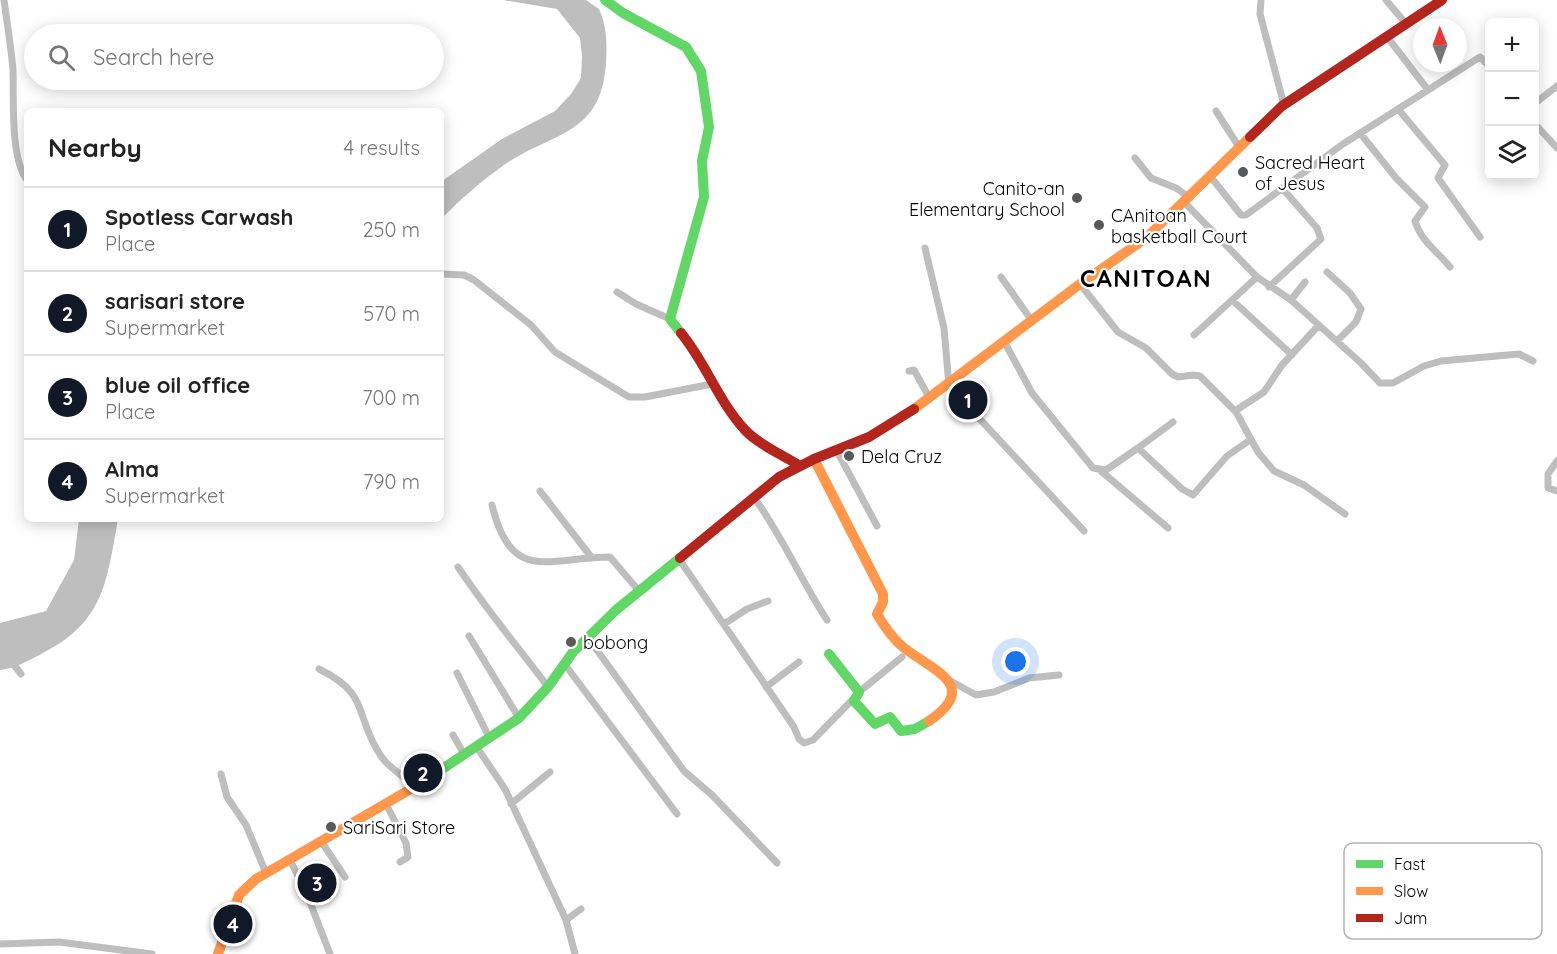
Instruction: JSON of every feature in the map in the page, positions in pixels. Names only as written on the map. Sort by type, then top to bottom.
[{"type":"street","points":[[4,0],[19,156],[24,174]]},
{"type":"street","points":[[606,0],[623,13],[686,47],[701,71],[709,127],[702,161],[704,197],[670,319]]},
{"type":"street","points":[[1261,0],[1260,14],[1284,105]]},
{"type":"street","points":[[1386,0],[1407,25]]},
{"type":"street","points":[[218,954],[239,895],[267,873],[414,788],[519,718],[566,666],[573,652],[589,639],[616,610],[755,499],[778,477],[891,426],[949,386],[1080,284],[1146,238],[1284,105],[1442,0]]},
{"type":"street","points":[[1388,38],[1428,90]]},
{"type":"street","points":[[1210,176],[1241,215],[1258,207],[1360,133],[1480,57],[1485,62]]},
{"type":"street","points":[[1539,100],[1557,86]]},
{"type":"street","points":[[1398,109],[1445,165],[1438,178],[1480,237]]},
{"type":"street","points":[[1216,111],[1239,147]]},
{"type":"street","points":[[1537,126],[1557,148]]},
{"type":"street","points":[[1360,133],[1396,178],[1425,207],[1415,221],[1417,229],[1421,237],[1450,267]]},
{"type":"street","points":[[1135,158],[1151,178],[1176,188],[1257,277],[1291,300],[1383,384],[1393,383],[1424,366],[1441,361],[1519,354],[1533,361]]},
{"type":"street","points":[[1269,287],[1322,238],[1317,228],[1282,188]]},
{"type":"street","points":[[926,248],[944,328],[949,386],[1084,531]]},
{"type":"street","points":[[1327,272],[1350,293],[1361,309],[1356,322],[1337,341]]},
{"type":"street","points":[[444,274],[464,275],[474,280],[531,325],[555,352],[629,397],[645,397],[712,384]]},
{"type":"street","points":[[1001,277],[1032,321]]},
{"type":"street","points":[[1194,335],[1257,277]]},
{"type":"street","points":[[1291,300],[1305,282]]},
{"type":"street","points":[[1080,284],[1118,332],[1146,348],[1175,376],[1200,376],[1235,411],[1250,440],[1274,471],[1304,485],[1345,514]]},
{"type":"street","points":[[617,292],[636,304],[670,319],[702,358],[712,384],[746,431],[801,466]]},
{"type":"street","points":[[1232,300],[1292,355]]},
{"type":"street","points":[[1235,411],[1264,392],[1282,365],[1319,326]]},
{"type":"street","points":[[1005,343],[1032,393],[1087,463],[1101,471],[1168,528]]},
{"type":"street","points":[[909,371],[914,370],[930,399]]},
{"type":"street","points":[[1101,471],[1138,448],[1173,422]]},
{"type":"street","points":[[1138,448],[1182,489],[1193,495],[1227,456],[1250,440]]},
{"type":"street","points":[[837,451],[877,526]]},
{"type":"street","points":[[814,459],[883,594],[883,602],[877,614],[903,648],[931,663],[942,676],[953,691],[951,702],[940,713],[908,731],[901,731],[890,717],[874,723],[829,654]]},
{"type":"street","points":[[1557,461],[1546,480],[1548,488],[1557,491]]},
{"type":"street","points":[[540,491],[592,558]]},
{"type":"street","points":[[755,499],[772,523],[812,598],[827,620]]},
{"type":"street","points":[[492,505],[502,537],[512,551],[523,558],[540,563],[610,557],[639,591]]},
{"type":"street","points":[[680,559],[804,743],[813,740],[856,695],[902,657]]},
{"type":"street","points":[[458,567],[482,604],[513,640],[548,687]]},
{"type":"street","points":[[724,624],[747,609],[768,601]]},
{"type":"street","points":[[469,636],[519,718]]},
{"type":"street","points":[[589,639],[684,771],[712,795],[777,863]]},
{"type":"street","points":[[0,661],[11,661],[21,674]]},
{"type":"street","points":[[766,687],[799,662]]},
{"type":"street","points":[[566,666],[677,814]]},
{"type":"street","points":[[319,669],[338,678],[352,691],[375,748],[383,760],[405,775],[414,788]]},
{"type":"street","points":[[457,673],[489,737]]},
{"type":"street","points":[[942,676],[976,695],[994,692],[1029,678],[1059,675]]},
{"type":"street","points":[[453,735],[464,754]]},
{"type":"street","points":[[476,746],[511,804],[567,920],[574,954]]},
{"type":"street","points":[[511,804],[550,772]]},
{"type":"street","points":[[221,774],[227,797],[246,825],[267,873]]},
{"type":"street","points":[[386,804],[406,843],[408,857],[400,862]]},
{"type":"street","points":[[321,841],[345,877]]},
{"type":"street","points":[[290,860],[306,892],[330,954]]},
{"type":"street","points":[[567,920],[581,909]]},
{"type":"street","points":[[0,944],[48,942],[152,954]]},
{"type":"shaded area","points":[[503,0],[586,0],[599,9],[605,29],[606,63],[602,87],[595,105],[572,129],[504,165],[444,216],[444,180],[502,139],[555,111],[571,94],[581,78],[580,38],[557,9]]},
{"type":"shaded area","points":[[79,522],[117,522],[106,580],[91,613],[79,628],[63,641],[22,664],[0,670],[0,623],[46,611],[74,560]]},
{"type":"traffic: fast","points":[[605,0],[623,13],[686,47],[701,71],[709,127],[702,161],[704,197],[670,319],[681,333]]},
{"type":"traffic: fast","points":[[421,783],[519,718],[548,687],[573,652],[616,610],[680,558]]},
{"type":"traffic: fast","points":[[829,654],[859,692],[854,701],[875,724],[890,717],[901,731],[915,729],[929,721]]},
{"type":"traffic: slow","points":[[914,409],[1080,284],[1146,238],[1250,137]]},
{"type":"traffic: slow","points":[[814,459],[883,594],[883,602],[877,614],[888,632],[914,655],[938,671],[951,688],[951,697],[944,708],[929,721]]},
{"type":"traffic: slow","points":[[218,954],[239,895],[256,879],[421,783]]},
{"type":"traffic: jam","points":[[1250,137],[1282,106],[1442,0]]},
{"type":"traffic: jam","points":[[681,333],[727,407],[745,430],[764,445],[800,466]]},
{"type":"traffic: jam","points":[[680,558],[779,477],[814,459],[869,437],[914,409]]},
{"type":"place","name":"Sacred Heart of Jesus","points":[[1243,172]]},
{"type":"place","name":"Canito-an Elementary School","points":[[1077,198]]},
{"type":"place","name":"CAnitoan basketball Court","points":[[1099,225]]},
{"type":"place","name":"Spotless Carwash","points":[[968,400]]},
{"type":"place","name":"Dela Cruz","points":[[849,456]]},
{"type":"place","name":"bobong","points":[[571,642]]},
{"type":"place","name":"sarisari store","points":[[423,773]]},
{"type":"place","name":"SariSari Store","points":[[331,827]]},
{"type":"place","name":"blue oil office","points":[[317,883]]},
{"type":"place","name":"Alma","points":[[233,924]]},
{"type":"district","name":"CANITOAN","points":[[1146,278]]}]
